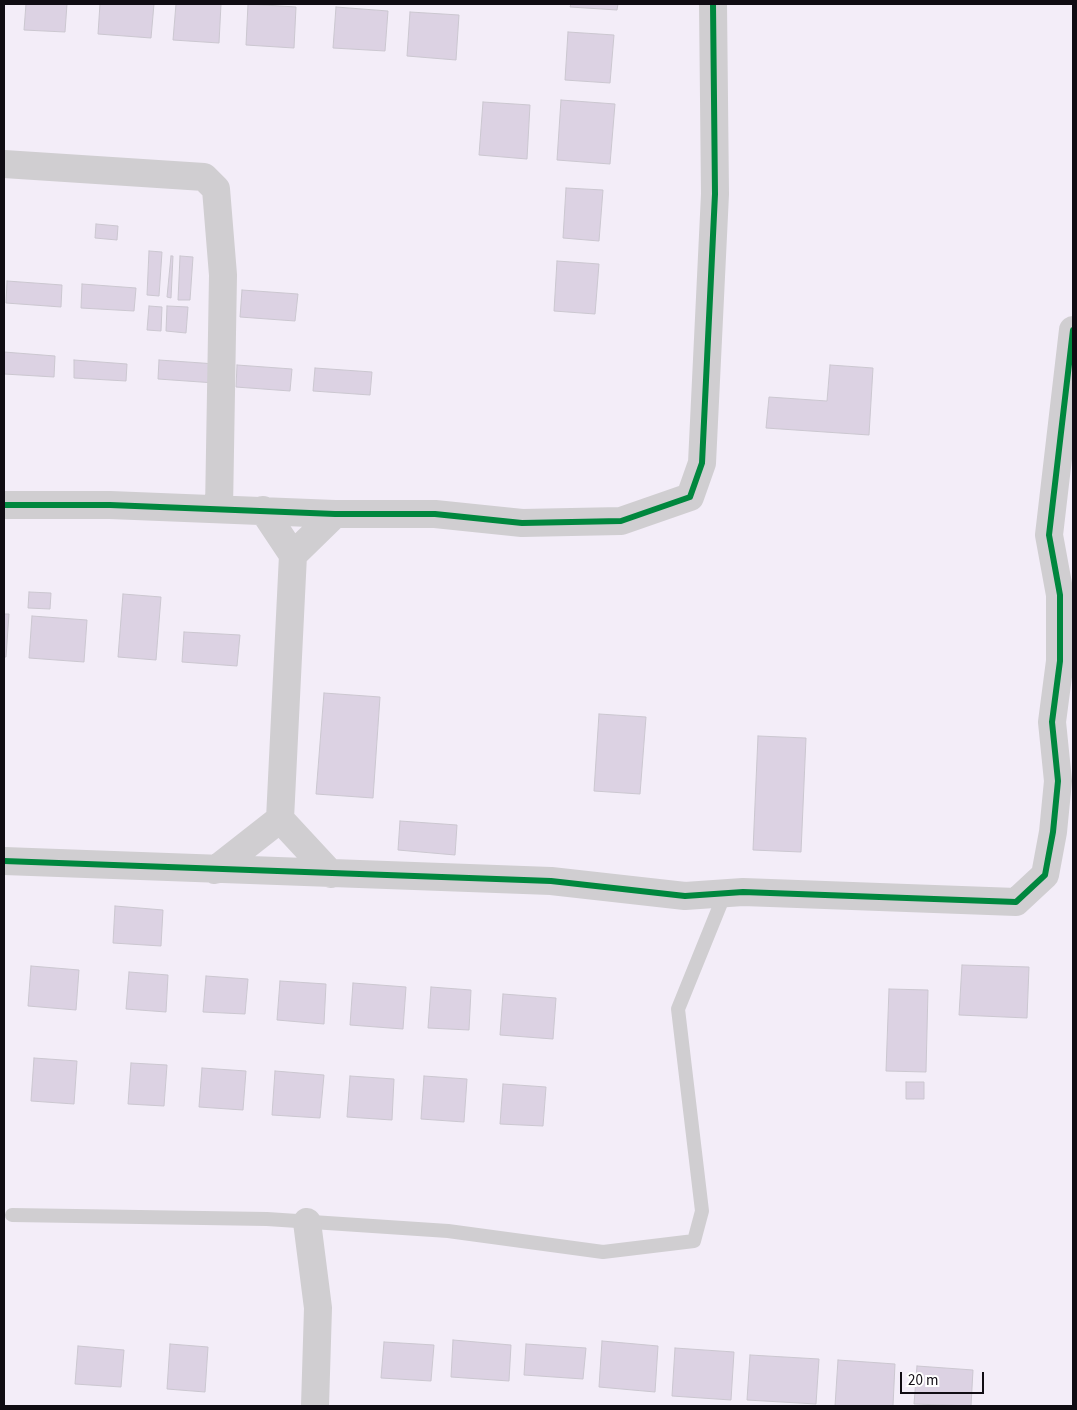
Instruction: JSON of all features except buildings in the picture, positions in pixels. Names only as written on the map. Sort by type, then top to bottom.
[{"type":"street","points":[[4,504],[263,510],[335,514],[435,514],[522,523],[620,521],[690,497],[702,464],[714,213],[713,4]]},
{"type":"street","points":[[4,164],[204,177],[216,189],[223,275],[220,509]]},
{"type":"street","points":[[4,861],[550,881],[685,896],[725,893],[1016,902],[1045,875],[1053,832],[1058,781],[1052,722],[1060,661],[1060,595],[1049,535],[1073,330]]},
{"type":"street","points":[[263,510],[293,555],[280,819],[331,874]]},
{"type":"street","points":[[293,555],[335,514]]},
{"type":"street","points":[[215,870],[280,819]]},
{"type":"street","points":[[307,1222],[318,1308],[315,1406]]},
{"type":"lane","points":[[12,1215],[267,1219],[448,1231],[603,1252],[694,1241],[702,1212],[678,1009],[725,893]]},
{"type":"cycle path","points":[[4,505],[110,505],[335,514],[435,514],[522,523],[621,521],[690,497],[702,463],[715,194],[713,4]]},
{"type":"cycle path","points":[[4,861],[551,881],[685,896],[743,892],[1016,902],[1045,875],[1053,832],[1058,781],[1052,722],[1060,661],[1060,595],[1049,535],[1073,330]]}]
